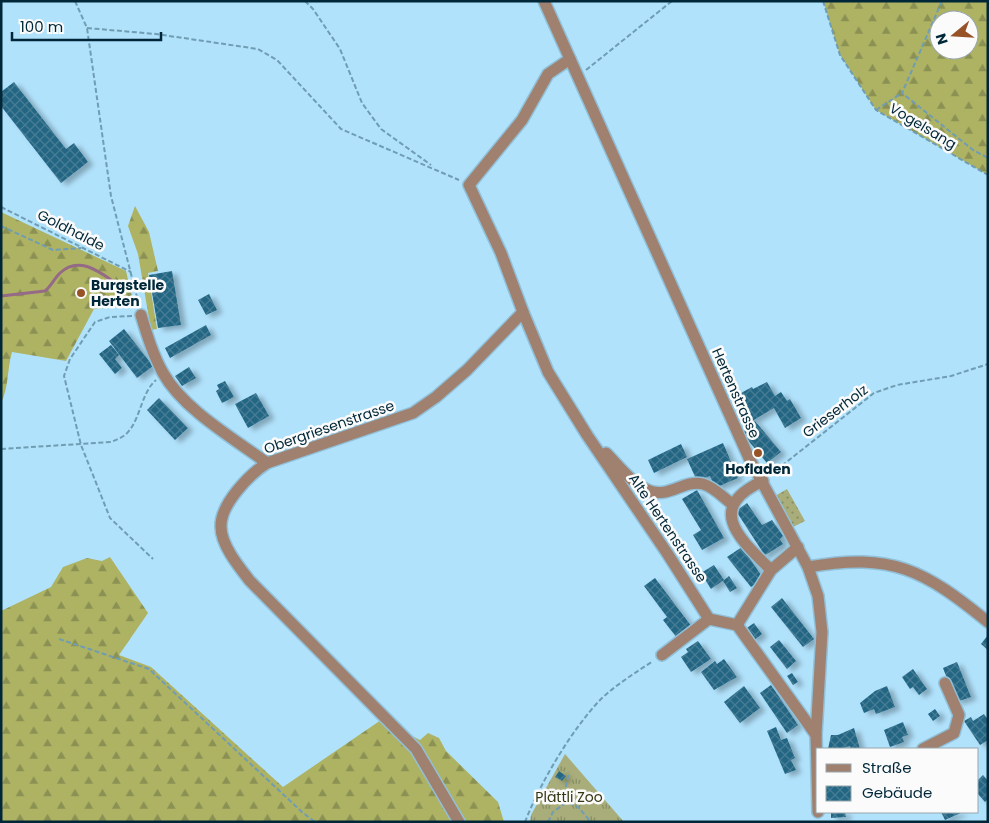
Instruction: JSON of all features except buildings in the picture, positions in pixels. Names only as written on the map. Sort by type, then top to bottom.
[{"type":"street","name":"Hertenstrasse","points":[[544,1],[736,431],[808,566],[818,596],[822,632],[816,748]]},
{"type":"street","points":[[523,312],[501,253],[469,185],[522,120],[548,74],[570,59]]},
{"type":"street","name":"Alte Hertenstrasse","points":[[523,312],[548,372],[587,435],[710,619]]},
{"type":"street","name":"Obergriesenstrasse","points":[[459,822],[416,749],[250,581],[230,555],[221,527],[226,508],[251,474],[267,463],[413,413],[436,397],[467,370],[523,312]]},
{"type":"street","points":[[142,315],[149,342],[163,373],[176,392],[196,410],[267,463]]},
{"type":"street","points":[[587,435],[645,489],[660,493],[689,485],[703,484],[732,504]]},
{"type":"street","points":[[762,481],[752,486],[732,504],[730,516],[745,544],[771,570]]},
{"type":"street","points":[[737,625],[771,570],[798,547]]},
{"type":"street","points":[[808,566],[859,561],[890,563],[916,572],[961,600],[988,622]]},
{"type":"street","points":[[662,655],[710,619],[737,625],[816,735]]},
{"type":"street","points":[[925,748],[954,733],[958,715],[946,683]]},
{"type":"path","points":[[75,1],[87,28],[111,196],[142,315],[110,317],[95,322],[70,359],[64,376],[81,445],[110,518],[153,559]]},
{"type":"path","points":[[305,1],[313,9],[340,49],[362,103],[381,129],[434,168]]},
{"type":"path","points":[[578,76],[672,1]]},
{"type":"path","name":"Vogelsang","points":[[823,1],[840,55],[876,110],[988,176]]},
{"type":"path","points":[[876,110],[902,93],[942,1]]},
{"type":"path","points":[[87,28],[156,34],[258,49],[277,60],[341,129],[434,168],[469,185]]},
{"type":"path","points":[[902,93],[973,150],[988,158]]},
{"type":"path","name":"Goldhalde","points":[[1,207],[131,272]]},
{"type":"path","points":[[1,226],[53,250],[84,248]]},
{"type":"path","name":"Grieserholz","points":[[762,481],[874,393],[897,385],[951,376],[988,364]]},
{"type":"path","points":[[1,450],[111,442],[125,435],[131,428],[150,386],[163,373]]},
{"type":"path","points":[[59,640],[149,669],[315,822]]},
{"type":"path","points":[[525,822],[572,734],[618,684],[662,655]]},
{"type":"path","points":[[567,802],[566,787],[569,772]]},
{"type":"path","points":[[548,822],[553,812],[567,802]]},
{"type":"path","points":[[567,802],[578,807],[591,822]]},
{"type":"green space","points":[[823,1],[988,1],[988,175],[876,110],[840,55]]},
{"type":"green space","points":[[135,206],[149,232],[158,271],[148,273],[157,329],[151,330],[138,254],[128,226]]},
{"type":"green space","points":[[1,212],[126,271],[134,305],[94,309],[66,361],[12,352],[1,403]]},
{"type":"green space","points":[[787,489],[805,521],[793,527],[775,496]]},
{"type":"green space","points":[[110,557],[148,613],[119,655],[151,667],[283,787],[381,720],[420,740],[428,733],[439,738],[446,751],[498,802],[504,822],[1,822],[1,611],[51,587],[63,567],[87,558],[102,561]]},
{"type":"green space","name":"Plättli Zoo","points":[[565,754],[624,822],[530,822],[531,815]]},
{"type":"waterway","points":[[1,296],[45,291],[60,273],[75,265],[91,268],[120,286]]},
{"type":"place","name":"Burgstelle Herten","points":[[81,293]]},
{"type":"place","name":"Hofladen","points":[[758,453]]}]
